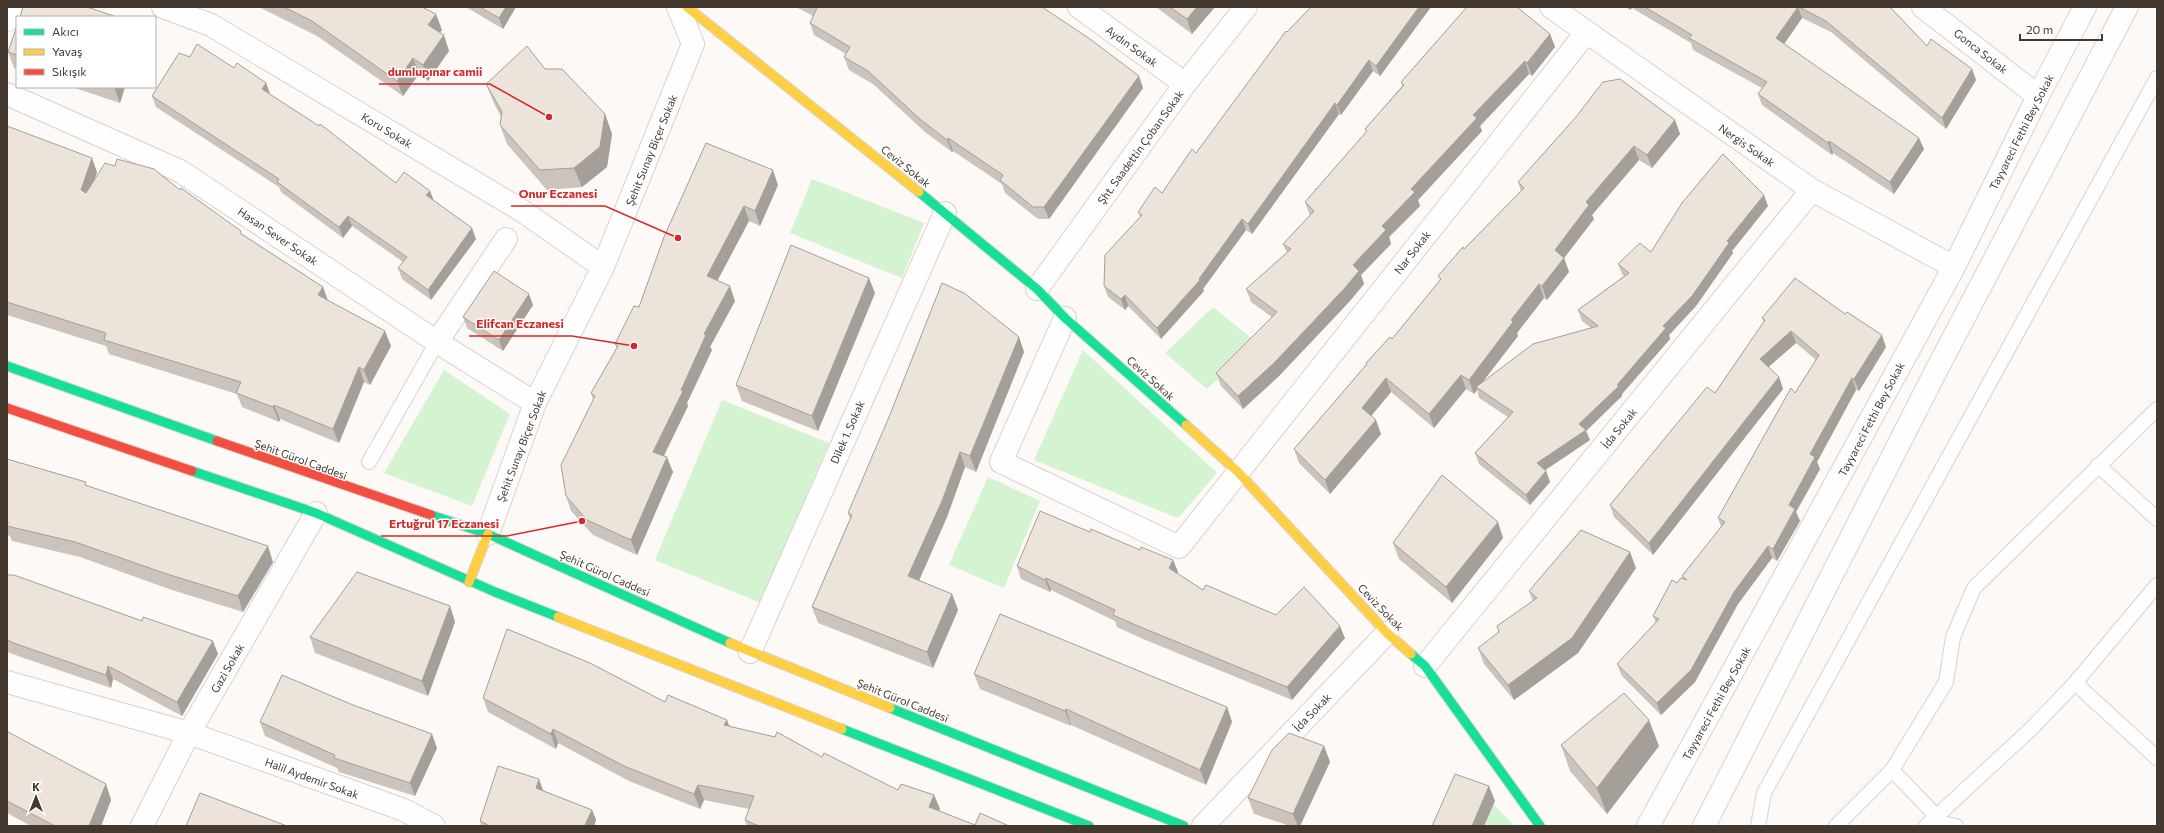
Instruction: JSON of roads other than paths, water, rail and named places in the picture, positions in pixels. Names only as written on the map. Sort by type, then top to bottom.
[{"type":"main road","name":"Ceviz Sokak","points":[[687,7],[945,213],[1037,289],[1065,318],[1238,472],[1387,633],[1425,666],[1540,826]]},
{"type":"main road","name":"Şehit Gürol Caddesi","points":[[7,366],[352,489],[488,534],[750,652],[1184,826]]},
{"type":"main road","points":[[7,408],[316,513],[469,582],[1088,826]]},
{"type":"main road","points":[[469,582],[488,534]]},
{"type":"street","points":[[7,20],[11,7]]},
{"type":"street","name":"Koru Sokak","points":[[163,7],[211,25],[521,210],[603,267]]},
{"type":"street","name":"Şehit Sunay Biçer Sokak","points":[[488,534],[535,403],[603,267],[693,44],[678,7]]},
{"type":"street","name":"Aydın Sokak","points":[[1079,7],[1184,84]]},
{"type":"street","name":"Şht. Saadettin Çoban Sokak","points":[[1037,289],[1184,84],[1246,7]]},
{"type":"street","name":"Nergis Sokak","points":[[1551,7],[1812,190],[1954,267]]},
{"type":"street","name":"Gonca Sokak","points":[[1923,7],[2038,96]]},
{"type":"street","name":"Tayyareci Fethi Bey Sokak","points":[[1648,826],[1954,267],[2038,96],[2085,7]]},
{"type":"street","points":[[1704,826],[1936,370],[2127,7]]},
{"type":"street","name":"Nar Sokak","points":[[1065,318],[1001,462],[1179,547],[1586,33]]},
{"type":"street","name":"Hasan Sever Sokak","points":[[7,94],[180,171],[437,342],[535,403]]},
{"type":"street","name":"İda Sokak","points":[[1425,666],[1812,190]]},
{"type":"street","name":"Dilek 1. Sokak","points":[[750,652],[945,213]]},
{"type":"street","points":[[437,342],[506,238]]},
{"type":"street","name":"Gazi Sokak","points":[[142,826],[189,734],[316,513]]},
{"type":"street","name":"İda Sokak","points":[[1203,826],[1387,633]]},
{"type":"street","name":"Halil Aydemir Sokak","points":[[7,682],[189,734],[404,810],[434,826]]},
{"type":"lane","points":[[1758,826],[1764,793],[2157,78]]},
{"type":"lane","points":[[369,462],[437,342]]},
{"type":"lane","points":[[1836,826],[1892,770],[1946,682],[1953,637],[1974,588],[2098,465],[2157,409]]},
{"type":"lane","points":[[2098,465],[2157,519]]},
{"type":"lane","points":[[1926,826],[1945,823],[2075,683],[2157,585]]},
{"type":"lane","points":[[2075,683],[2157,758]]},
{"type":"lane","points":[[1892,770],[1945,823]]},
{"type":"place","name":"dumlupınar camii","points":[[549,117]]},
{"type":"place","name":"Onur Eczanesi","points":[[678,238]]},
{"type":"place","name":"Elifcan Eczanesi","points":[[634,346]]},
{"type":"place","name":"Ertuğrul 17 Eczanesi","points":[[582,521]]}]
